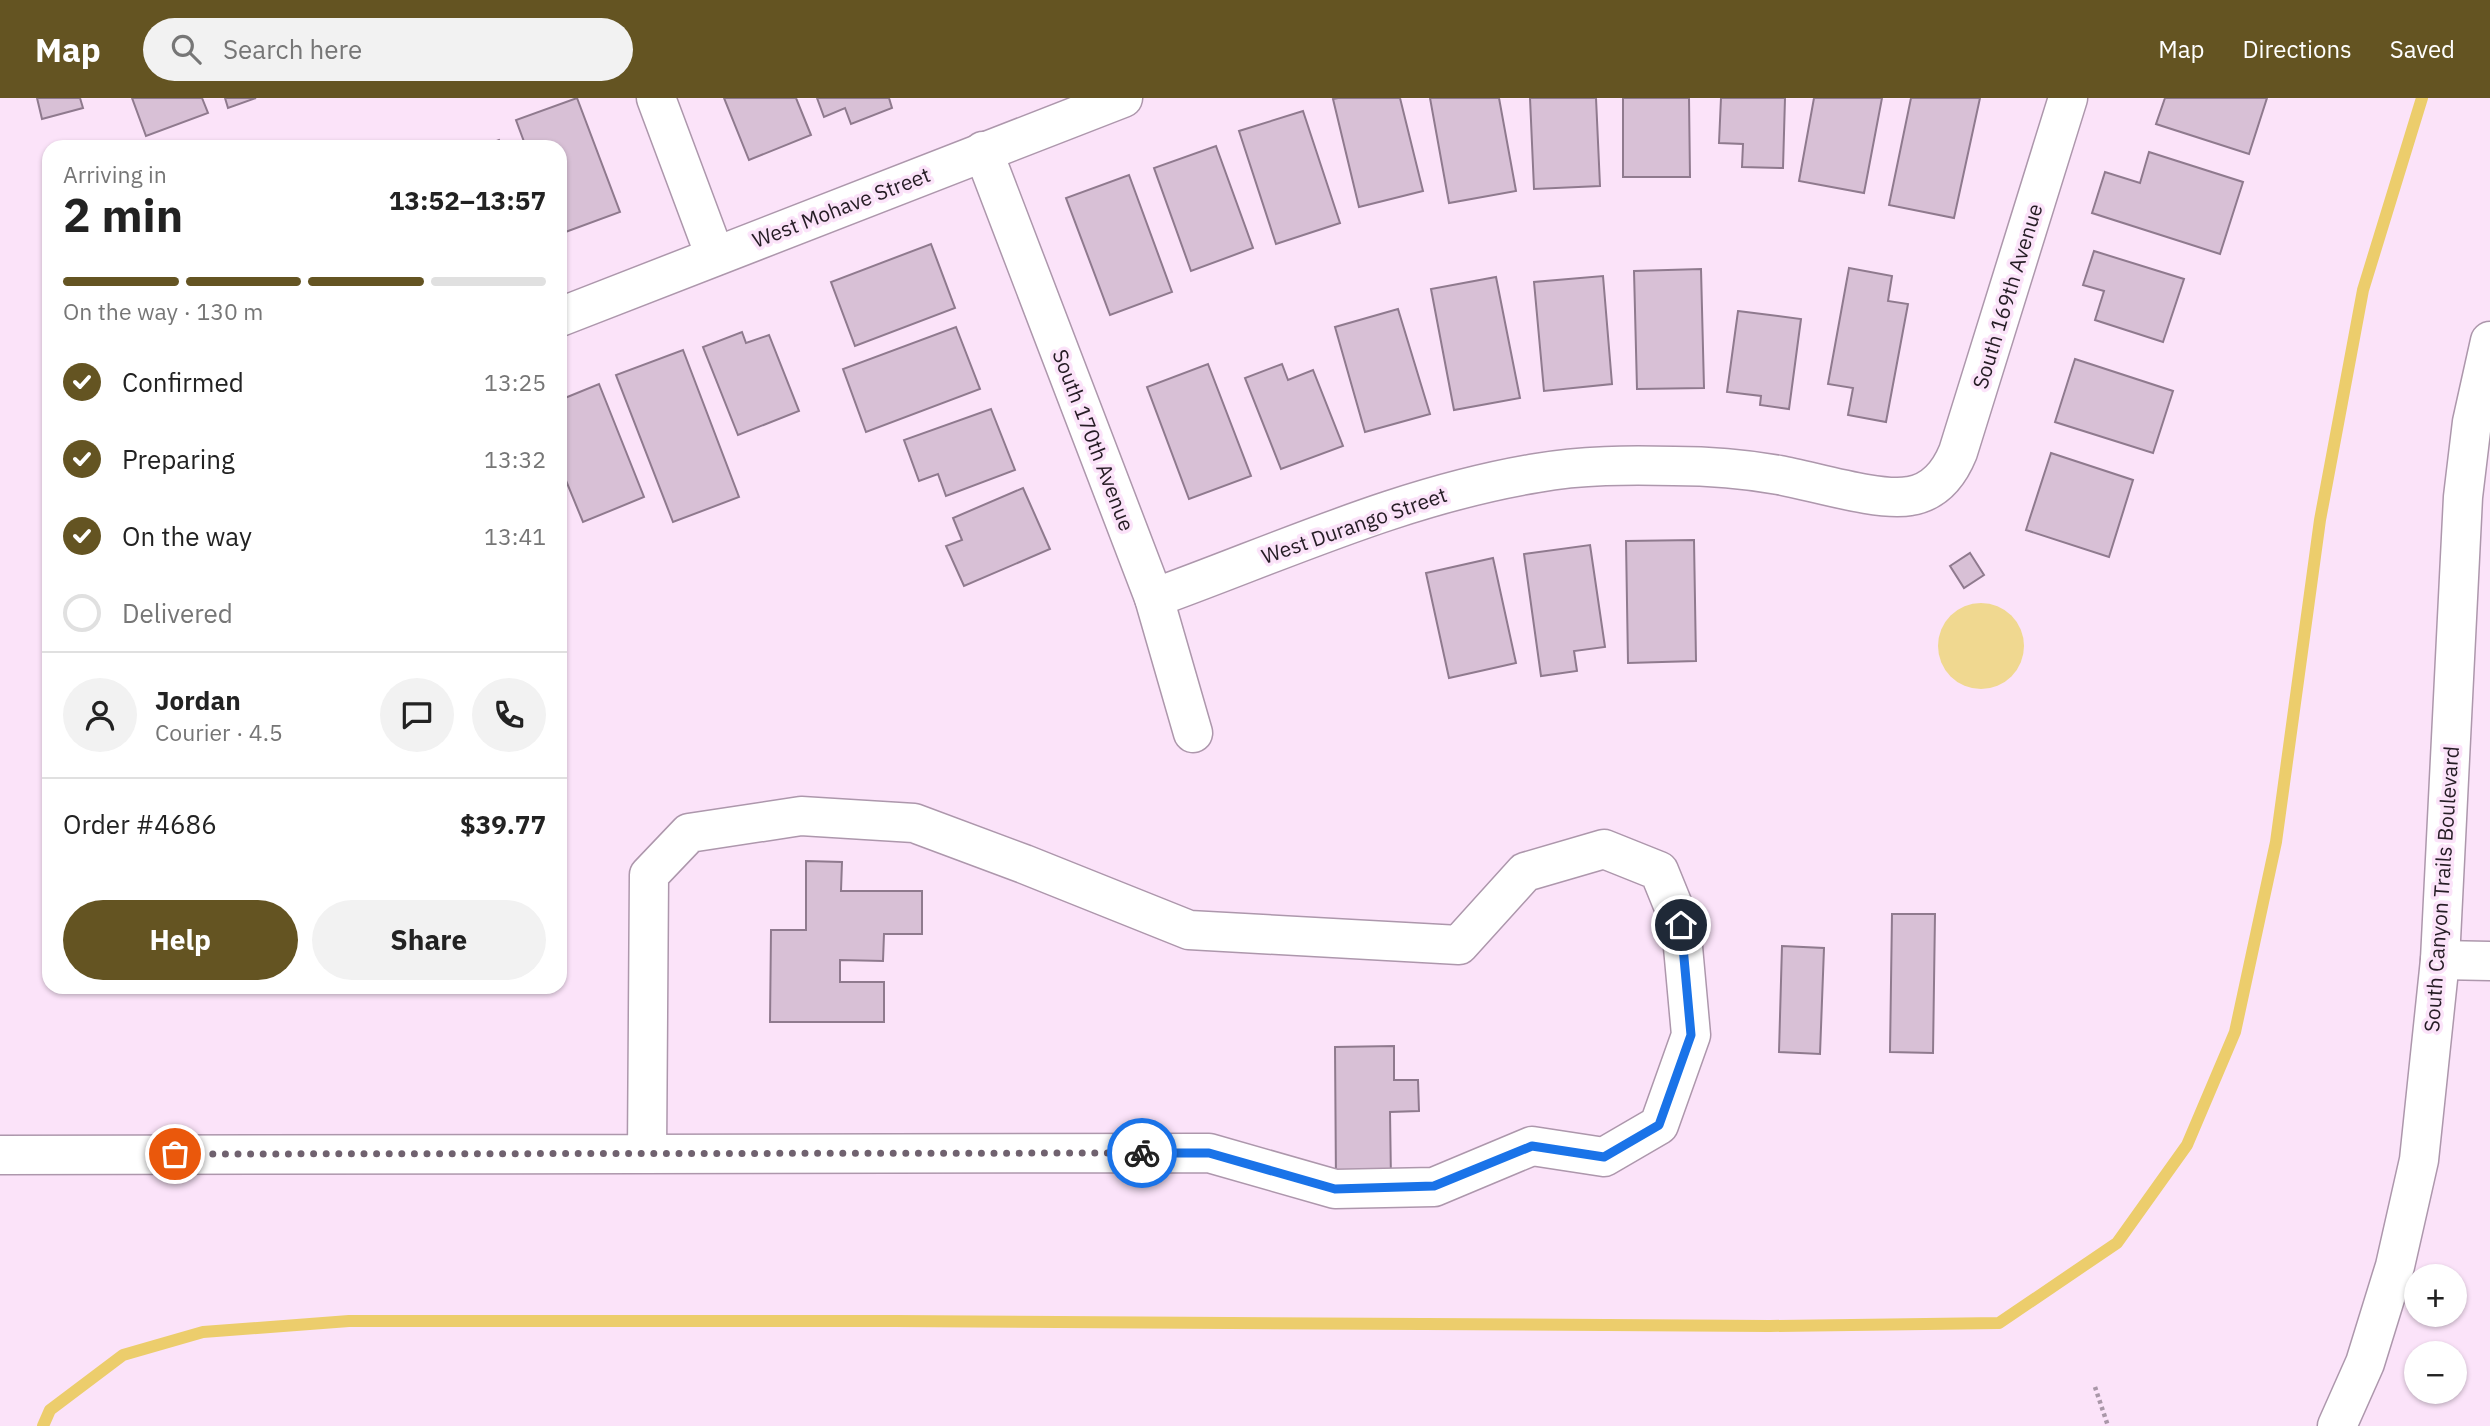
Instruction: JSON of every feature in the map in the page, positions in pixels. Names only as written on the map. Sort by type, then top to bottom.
[{"type":"street","points":[[656,98],[715,257]]},
{"type":"street","name":"West Mohave Street","points":[[567,314],[1123,98]]},
{"type":"street","name":"South 169th Avenue","points":[[1933,488],[1951,469],[1958,452],[2068,98]]},
{"type":"street","name":"South 170th Avenue","points":[[983,151],[1154,598],[1193,733]]},
{"type":"street","name":"South Canyon Trails Boulevard","points":[[2337,1426],[2365,1363],[2395,1266],[2419,1160],[2440,960],[2463,497],[2481,423],[2490,341]]},
{"type":"street","name":"West Durango Street","points":[[1154,598],[1378,513],[1460,488],[1538,472],[1613,465],[1702,466],[1777,475],[1889,497],[1910,496],[1933,488]]},
{"type":"street","points":[[0,1155],[647,1154],[1209,1153],[1335,1189],[1434,1186],[1532,1146],[1604,1157],[1659,1125],[1691,1035],[1681,925],[1659,871],[1604,849],[1525,872],[1459,945],[1189,930],[914,823],[801,816],[689,833],[649,876],[647,1154]]},
{"type":"street","points":[[2440,960],[2490,961]]},
{"type":"path","points":[[2095,1387],[2108,1426]]},
{"type":"shaded area","points":[[1981,603],[2005,610],[2017,622],[2024,646],[2017,670],[2005,682],[1981,689],[1957,682],[1945,670],[1938,646],[1945,622],[1957,610]]},
{"type":"building","points":[[37,98],[80,98],[83,108],[42,119]]},
{"type":"building","points":[[132,98],[202,98],[208,113],[146,136]]},
{"type":"building","points":[[225,98],[256,98],[228,108]]},
{"type":"building","points":[[577,98],[620,212],[567,231],[567,140],[523,140],[516,120]]},
{"type":"building","points":[[724,98],[796,98],[811,135],[749,160]]},
{"type":"building","points":[[817,98],[889,98],[892,108],[851,124],[845,108],[824,117]]},
{"type":"building","points":[[1400,98],[1423,191],[1359,207],[1333,99]]},
{"type":"building","points":[[1430,98],[1499,98],[1516,191],[1449,203]]},
{"type":"building","points":[[1530,98],[1596,98],[1600,186],[1534,189]]},
{"type":"building","points":[[1623,98],[1689,98],[1690,177],[1623,177]]},
{"type":"building","points":[[1721,98],[1785,98],[1783,168],[1742,167],[1743,144],[1719,143]]},
{"type":"building","points":[[1814,98],[1882,98],[1864,193],[1799,181]]},
{"type":"building","points":[[1911,98],[1980,98],[1954,218],[1889,205]]},
{"type":"building","points":[[2165,98],[2267,98],[2249,154],[2156,124]]},
{"type":"building","points":[[1303,111],[1340,223],[1276,244],[1239,131]]},
{"type":"building","points":[[1216,146],[1253,248],[1191,271],[1154,168]]},
{"type":"building","points":[[2149,152],[2243,182],[2220,254],[2092,213],[2105,172],[2140,183]]},
{"type":"building","points":[[1129,175],[1172,292],[1110,315],[1066,198]]},
{"type":"building","points":[[931,244],[955,308],[855,346],[831,282]]},
{"type":"building","points":[[2094,251],[2184,279],[2163,342],[2095,320],[2104,291],[2083,285]]},
{"type":"building","points":[[1849,268],[1892,276],[1888,301],[1908,304],[1886,422],[1848,415],[1853,388],[1828,384]]},
{"type":"building","points":[[1701,269],[1704,388],[1637,389],[1634,271]]},
{"type":"building","points":[[1603,276],[1612,384],[1544,391],[1534,282]]},
{"type":"building","points":[[1496,277],[1520,398],[1454,410],[1431,289]]},
{"type":"building","points":[[1398,309],[1430,414],[1365,432],[1335,327]]},
{"type":"building","points":[[1738,311],[1801,319],[1789,409],[1760,405],[1761,396],[1727,392]]},
{"type":"building","points":[[956,327],[980,389],[866,432],[843,369]]},
{"type":"building","points":[[742,332],[746,343],[769,335],[799,411],[738,435],[703,347]]},
{"type":"building","points":[[683,350],[739,497],[673,522],[616,375]]},
{"type":"building","points":[[2075,359],[2173,391],[2153,453],[2055,422]]},
{"type":"building","points":[[1208,364],[1251,476],[1189,499],[1147,387]]},
{"type":"building","points":[[1282,364],[1288,380],[1313,370],[1343,446],[1281,469],[1245,378]]},
{"type":"building","points":[[599,384],[644,497],[583,522],[567,483],[567,397]]},
{"type":"building","points":[[991,409],[1015,470],[946,496],[938,474],[919,481],[904,440]]},
{"type":"building","points":[[2051,453],[2133,480],[2109,557],[2026,530]]},
{"type":"building","points":[[1023,488],[1050,549],[964,586],[946,546],[962,540],[953,518]]},
{"type":"building","points":[[1694,540],[1696,661],[1628,663],[1626,541]]},
{"type":"building","points":[[1590,545],[1605,647],[1574,651],[1577,671],[1541,676],[1524,554]]},
{"type":"building","points":[[1970,553],[1984,575],[1964,588],[1950,566]]},
{"type":"building","points":[[1493,558],[1516,663],[1449,678],[1426,573]]},
{"type":"building","points":[[806,861],[842,862],[841,891],[922,891],[922,934],[884,934],[883,961],[840,960],[840,982],[884,982],[884,1022],[770,1022],[771,930],[806,930]]},
{"type":"building","points":[[1892,914],[1935,914],[1933,1053],[1890,1052]]},
{"type":"building","points":[[1782,946],[1824,948],[1820,1054],[1779,1052]]},
{"type":"building","points":[[1394,1046],[1394,1080],[1418,1080],[1419,1111],[1390,1112],[1391,1181],[1336,1182],[1335,1047]]},
{"type":"waterway","points":[[43,1426],[50,1410],[123,1355],[203,1332],[349,1321],[1770,1326],[1999,1323],[2117,1243],[2187,1145],[2235,1032],[2276,842],[2320,520],[2363,290],[2422,98]]},
{"type":"way so far","points":[[175,1154],[1142,1153]]},
{"type":"route","points":[[1142,1153],[1209,1153],[1335,1189],[1434,1186],[1532,1146],[1604,1157],[1659,1125],[1691,1035],[1681,925]]}]
